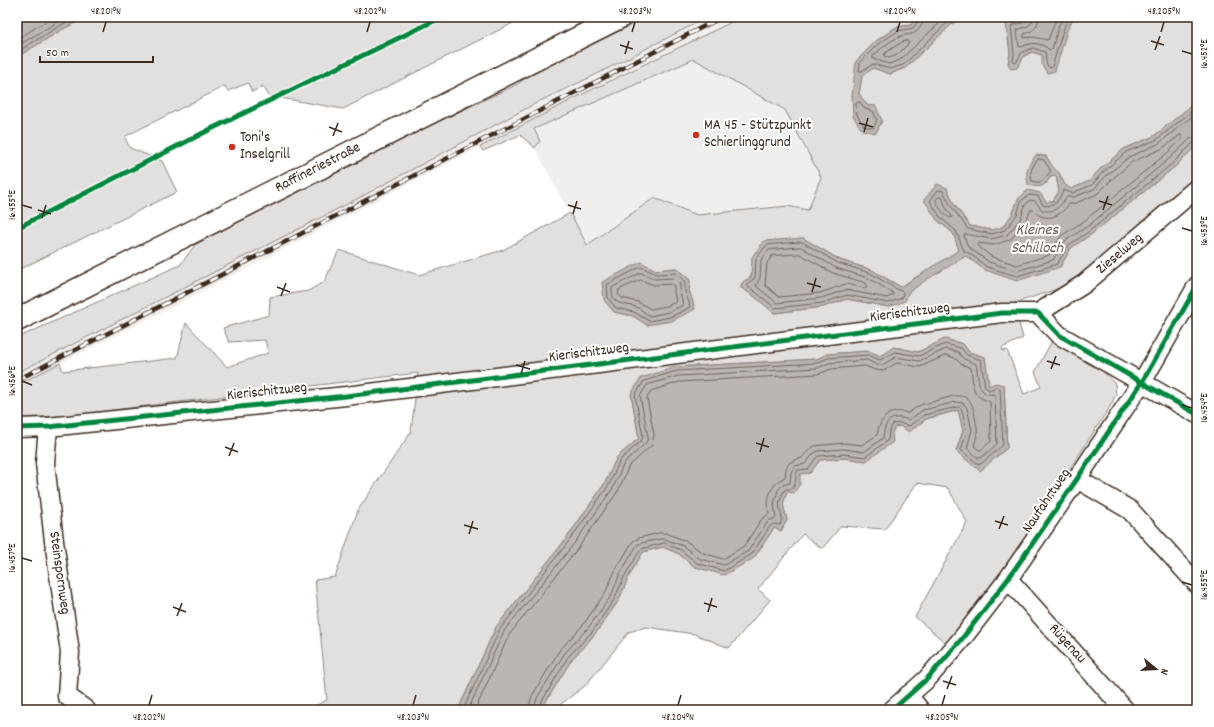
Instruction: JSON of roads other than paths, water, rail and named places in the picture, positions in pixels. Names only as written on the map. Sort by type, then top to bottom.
[{"type":"main road","name":"Raffineriestraße","points":[[17,320],[620,17]]},
{"type":"street","name":"Zieselweg","points":[[1038,313],[1084,284],[1197,188]]},
{"type":"street","name":"Naufahrtweg","points":[[892,710],[927,679],[961,640],[1008,579],[1142,382],[1197,286]]},
{"type":"street","name":"Kierischitzweg","points":[[17,428],[48,427],[346,396],[1002,313],[1038,313]]},
{"type":"street","points":[[1038,313],[1059,335],[1197,414]]},
{"type":"street","name":"Steinspornweg","points":[[48,427],[45,463],[54,541],[70,652],[63,703],[86,710]]},
{"type":"street","points":[[1077,479],[1130,510],[1197,584]]},
{"type":"street","name":"Rügenau","points":[[1008,579],[1125,710]]},
{"type":"street","points":[[908,696],[920,710]]},
{"type":"water","points":[[17,17],[87,17],[63,29],[17,57]]},
{"type":"water","points":[[916,17],[964,17],[952,24],[905,68],[890,74],[873,68],[862,76],[859,94],[867,105],[876,106],[882,121],[876,133],[862,130],[853,116],[852,96],[856,61],[876,41],[897,27],[911,25]]},
{"type":"water","points":[[1031,17],[1074,17],[1068,28],[1055,71],[1047,73],[1042,65],[1042,55],[1032,52],[1025,55],[1017,68],[1011,69],[1008,64],[1010,53],[1006,22]]},
{"type":"water","name":"Kleines Schilloch","points":[[1197,102],[1197,145],[1177,165],[1093,233],[1071,248],[1060,267],[1017,281],[985,270],[966,256],[926,280],[908,293],[905,301],[889,307],[847,299],[823,307],[774,313],[754,296],[740,287],[743,282],[751,277],[752,257],[764,241],[803,238],[840,260],[872,270],[901,287],[959,250],[953,233],[937,220],[924,200],[937,184],[947,188],[954,204],[970,226],[992,230],[1003,227],[1013,213],[1018,199],[1028,190],[1040,193],[1047,203],[1049,201],[1053,201],[1059,191],[1056,176],[1050,177],[1045,184],[1041,186],[1028,185],[1028,168],[1036,155],[1046,156],[1052,166],[1059,173],[1065,185],[1071,189],[1090,181],[1099,170],[1124,149],[1154,136]]},
{"type":"water","points":[[641,262],[656,270],[676,268],[690,280],[689,290],[695,309],[672,321],[647,325],[633,316],[614,312],[604,300],[602,282]]},
{"type":"water","points":[[945,339],[963,344],[969,352],[985,357],[989,386],[995,383],[1004,385],[1007,448],[980,471],[956,451],[963,431],[958,410],[926,419],[909,432],[900,426],[895,427],[892,433],[893,442],[866,461],[844,458],[820,460],[810,473],[800,474],[800,484],[794,493],[787,492],[783,504],[787,520],[781,531],[774,528],[754,558],[724,575],[695,567],[679,554],[663,547],[643,552],[628,578],[619,600],[595,634],[572,659],[545,703],[543,710],[458,710],[496,627],[566,539],[605,483],[617,457],[639,438],[631,394],[641,378],[676,367],[817,359],[827,354],[869,351],[880,356],[894,347],[918,352]]},
{"type":"railway","points":[[17,380],[722,17]]},
{"type":"place","name":"MA 45 - Stützpunkt Schierlinggrund","points":[[696,135]]},
{"type":"place","name":"Toni's Inselgrill","points":[[232,147]]}]
